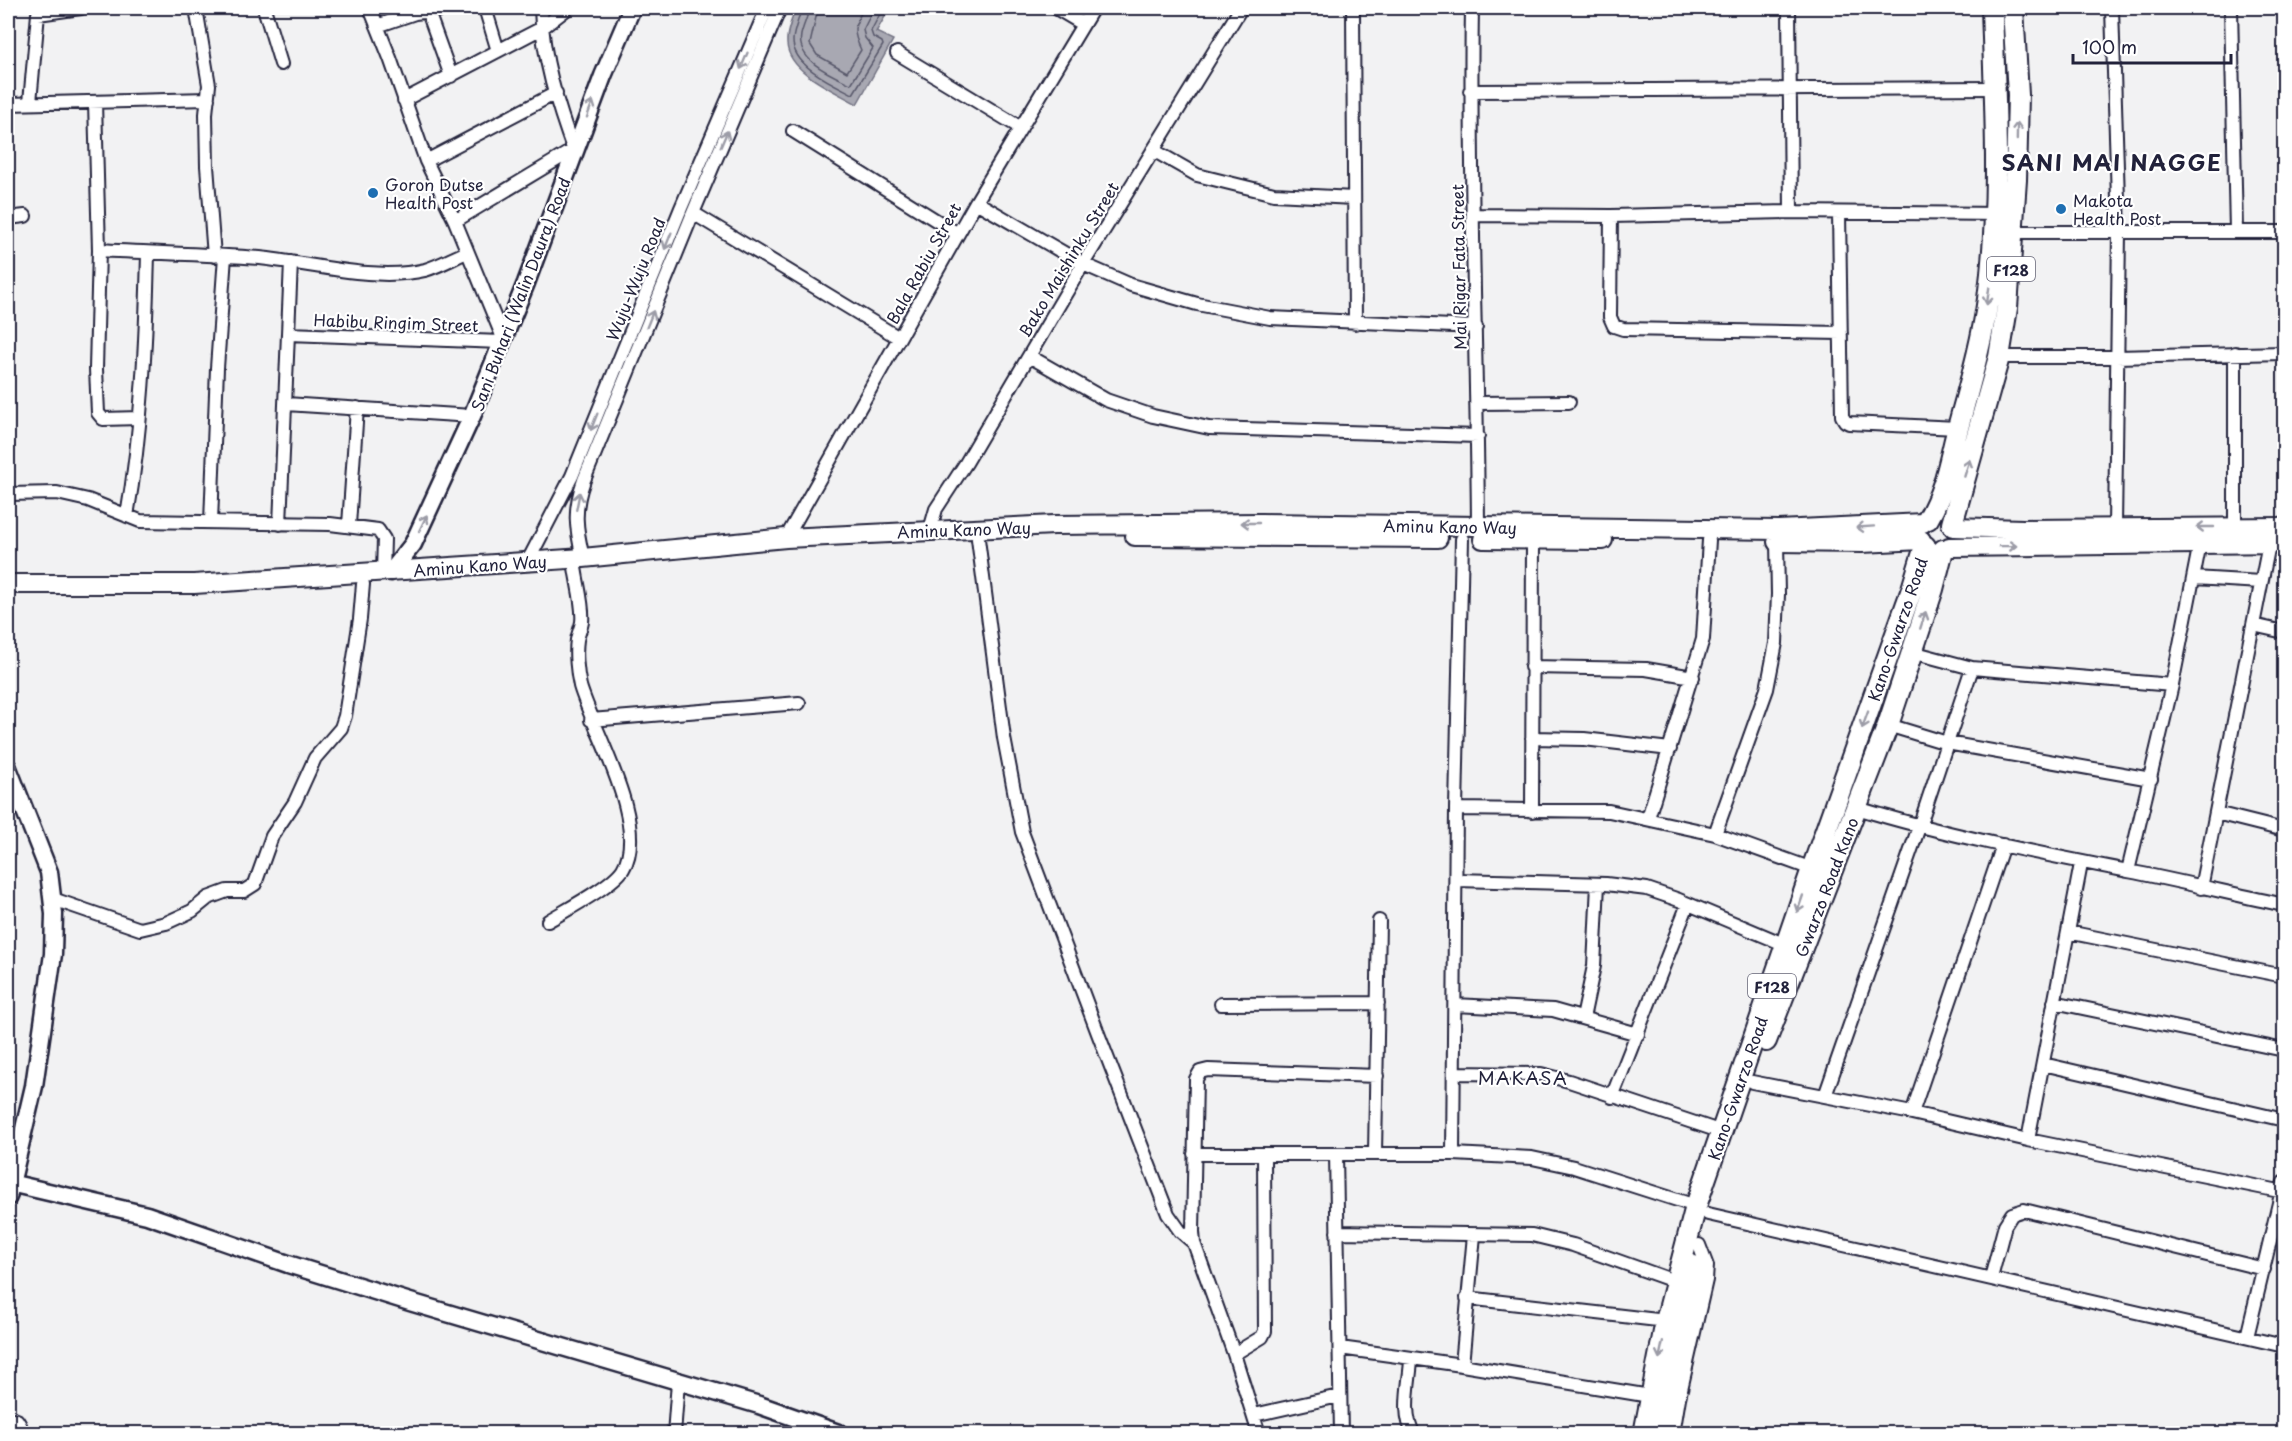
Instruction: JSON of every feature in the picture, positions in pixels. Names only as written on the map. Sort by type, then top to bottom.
[{"type":"main road","name":"Kano-Gwarzo Road","points":[[1937,535],[1944,489],[1975,363],[1987,300],[1994,223],[1997,142],[1992,8]]},
{"type":"main road","name":"Kano-Gwarzo Road","points":[[1644,1434],[1666,1322],[1702,1210],[1722,1132],[1812,868],[1912,589],[1937,535],[1999,357],[2008,300],[2014,223],[2018,94],[2013,8]]},
{"type":"main road","name":"Aminu Kano Way","points":[[8,595],[128,596],[363,584],[579,563],[786,538],[930,530],[1007,533],[1193,523],[1431,532],[1478,527],[1709,540],[1862,543],[1937,535]]},
{"type":"main road","points":[[1937,535],[2023,529],[2284,526]]},
{"type":"main road","name":"Aminu Kano Way","points":[[1431,532],[1462,538],[1533,540],[1626,534],[1789,530],[1937,535]]},
{"type":"main road","name":"Aminu Kano Way","points":[[8,584],[194,584],[528,561],[579,563],[978,539],[1007,533]]},
{"type":"main road","points":[[1937,535],[2277,544]]},
{"type":"main road","name":"Gwarzo Road Kano","points":[[1659,1434],[1700,1245],[1702,1210],[1888,725],[1912,652],[1937,535]]},
{"type":"street","points":[[30,102],[38,11],[81,8]]},
{"type":"street","points":[[196,8],[208,85],[207,166],[220,256],[212,522]]},
{"type":"street","points":[[264,8],[281,64]]},
{"type":"street","points":[[370,8],[426,161],[455,220],[502,340]]},
{"type":"street","points":[[377,26],[415,13],[456,8]]},
{"type":"street","points":[[485,8],[498,51]]},
{"type":"street","points":[[455,220],[574,152],[556,93],[542,28],[541,8]]},
{"type":"street","points":[[404,100],[542,28],[568,8]]},
{"type":"street","name":"Sani Buhari (Walin Daura) Road","points":[[387,572],[413,544],[472,416],[603,76],[632,8]]},
{"type":"street","name":"Wuju-Wuju Road","points":[[528,561],[572,476],[681,208],[767,8]]},
{"type":"street","name":"Wuju-Wuju Road","points":[[548,921],[606,884],[622,870],[630,850],[623,800],[612,762],[591,720],[579,682],[577,641],[582,621],[576,524],[577,500],[693,213],[780,8]]},
{"type":"street","points":[[1056,8],[1083,24]]},
{"type":"street","name":"Bala Rabiu Street","points":[[786,538],[976,202],[1093,8]]},
{"type":"street","name":"Bako Maishinku Street","points":[[930,530],[936,508],[966,463],[1083,264],[1236,12],[1241,8]]},
{"type":"street","points":[[1353,8],[1355,323]]},
{"type":"street","name":"Mai Rigar Fata Street","points":[[1472,8],[1470,91],[1478,527]]},
{"type":"street","points":[[1789,8],[1791,212]]},
{"type":"street","points":[[2112,8],[2119,232],[2115,527]]},
{"type":"street","points":[[2232,8],[2236,231]]},
{"type":"street","points":[[428,12],[451,76]]},
{"type":"street","points":[[897,53],[1021,128]]},
{"type":"street","points":[[1470,91],[1995,88]]},
{"type":"street","points":[[426,161],[556,93]]},
{"type":"street","points":[[8,104],[208,99]]},
{"type":"street","points":[[95,102],[99,250],[96,369],[98,413],[103,420],[139,418]]},
{"type":"street","points":[[794,131],[958,234]]},
{"type":"street","points":[[1152,150],[1197,175],[1274,194],[1354,198]]},
{"type":"street","points":[[976,202],[1083,264],[1131,285],[1197,304],[1270,318],[1476,327]]},
{"type":"street","points":[[693,213],[899,338]]},
{"type":"street","points":[[1474,215],[1839,213],[2014,223],[2119,232],[2284,232]]},
{"type":"street","points":[[1839,213],[1842,416],[1849,423],[1958,428]]},
{"type":"street","points":[[8,218],[25,216]]},
{"type":"street","points":[[1611,216],[1610,317],[1614,326],[1623,329],[1840,333]]},
{"type":"street","points":[[1994,223],[2014,223]]},
{"type":"street","points":[[99,250],[220,256],[291,262],[329,270],[407,273],[427,269],[467,252]]},
{"type":"street","points":[[127,516],[135,471],[147,326],[148,253]]},
{"type":"street","points":[[280,524],[291,262]]},
{"type":"street","name":"Habibu Ringim Street","points":[[289,334],[502,340]]},
{"type":"street","points":[[2235,353],[2235,526]]},
{"type":"street","points":[[1999,357],[2284,353]]},
{"type":"street","points":[[1029,356],[1106,400],[1153,416],[1209,428],[1478,436]]},
{"type":"street","points":[[1477,403],[1569,402]]},
{"type":"street","points":[[286,404],[472,416]]},
{"type":"street","points":[[349,525],[357,408]]},
{"type":"street","points":[[8,494],[67,495],[99,503],[140,521],[349,525],[378,530],[384,539],[387,572]]},
{"type":"street","points":[[1453,1154],[1456,809],[1462,538]]},
{"type":"street","points":[[978,539],[1004,738],[1022,832],[1168,1214],[1180,1231],[1194,1243]]},
{"type":"street","points":[[1532,811],[1533,540]]},
{"type":"street","points":[[1648,818],[1703,639],[1709,540]]},
{"type":"street","points":[[1715,834],[1767,689],[1776,643],[1777,542]]},
{"type":"street","points":[[2128,871],[2172,685],[2200,543]]},
{"type":"street","points":[[2201,888],[2261,582],[2277,544]]},
{"type":"street","points":[[2193,578],[2261,582]]},
{"type":"street","points":[[53,899],[140,929],[166,923],[192,911],[208,898],[227,891],[244,891],[255,884],[272,836],[295,802],[315,758],[336,734],[343,722],[351,683],[363,584]]},
{"type":"street","points":[[2253,625],[2284,632]]},
{"type":"street","points":[[1912,652],[1972,668],[2172,685]]},
{"type":"street","points":[[1531,667],[1646,669],[1693,677]]},
{"type":"street","points":[[1825,1096],[1972,668]]},
{"type":"street","points":[[591,720],[799,703]]},
{"type":"street","points":[[1888,725],[1947,743],[2151,779]]},
{"type":"street","points":[[1532,738],[1584,739],[1670,749]]},
{"type":"street","points":[[8,768],[49,872],[53,899],[52,954],[43,1028],[34,1086],[9,1190],[147,1215],[288,1264],[759,1405],[841,1434]]},
{"type":"street","points":[[1857,808],[1919,827],[2081,864],[2128,871],[2284,905]]},
{"type":"street","points":[[1456,809],[1609,812],[1648,818],[1715,834],[1812,868]]},
{"type":"street","points":[[2216,813],[2284,830]]},
{"type":"street","points":[[1912,1113],[2003,845]]},
{"type":"street","points":[[2028,1140],[2081,864]]},
{"type":"street","points":[[1456,880],[1598,884],[1647,889],[1786,945]]},
{"type":"street","points":[[1583,1018],[1594,966],[1598,884]]},
{"type":"street","points":[[1612,1097],[1688,904]]},
{"type":"street","points":[[1375,1154],[1379,921]]},
{"type":"street","points":[[2068,932],[2284,976]]},
{"type":"street","points":[[2054,1002],[2284,1050]]},
{"type":"street","points":[[1221,1004],[1378,1003]]},
{"type":"street","points":[[1455,1005],[1553,1010],[1638,1034]]},
{"type":"street","points":[[2043,1064],[2284,1120]]},
{"type":"street","points":[[1259,1434],[1234,1354],[1194,1243],[1196,1079],[1200,1072],[1208,1070],[1377,1076]]},
{"type":"street","points":[[1455,1073],[1541,1074],[1569,1081],[1722,1132]]},
{"type":"street","points":[[1752,1082],[1912,1113],[2028,1140],[2284,1189],[2247,1337]]},
{"type":"street","points":[[1194,1154],[1453,1154],[1532,1158],[1574,1167],[1702,1210],[2284,1346]]},
{"type":"street","points":[[1234,1354],[1262,1337],[1265,1331],[1264,1154]]},
{"type":"street","points":[[1336,1154],[1341,1434]]},
{"type":"street","points":[[1991,1278],[2005,1225],[2012,1214],[2024,1210],[2264,1269]]},
{"type":"street","points":[[1337,1232],[1532,1235],[1553,1239],[1677,1282]]},
{"type":"street","points":[[1462,1365],[1474,1235]]},
{"type":"street","points":[[1673,1434],[1706,1280],[1707,1266],[1700,1245]]},
{"type":"street","points":[[1467,1298],[1666,1322]]},
{"type":"street","points":[[1340,1348],[1462,1365],[1650,1396]]},
{"type":"street","points":[[1411,1359],[1408,1413],[1410,1428],[1414,1434]]},
{"type":"street","points":[[674,1434],[678,1382]]},
{"type":"street","points":[[1254,1415],[1340,1396]]},
{"type":"street","points":[[8,1418],[17,1420],[20,1427],[18,1434]]},
{"type":"water","points":[[796,8],[890,8],[876,32],[893,40],[857,104],[814,80],[796,64],[790,54],[787,35]]},
{"type":"place","name":"Goron Dutse Health Post","points":[[373,193]]},
{"type":"place","name":"Makota Health Post","points":[[2061,209]]},
{"type":"district","name":"SANI MAI NAGGE","points":[[2112,161]]},
{"type":"district","name":"MAKASA","points":[[1523,1077]]}]
